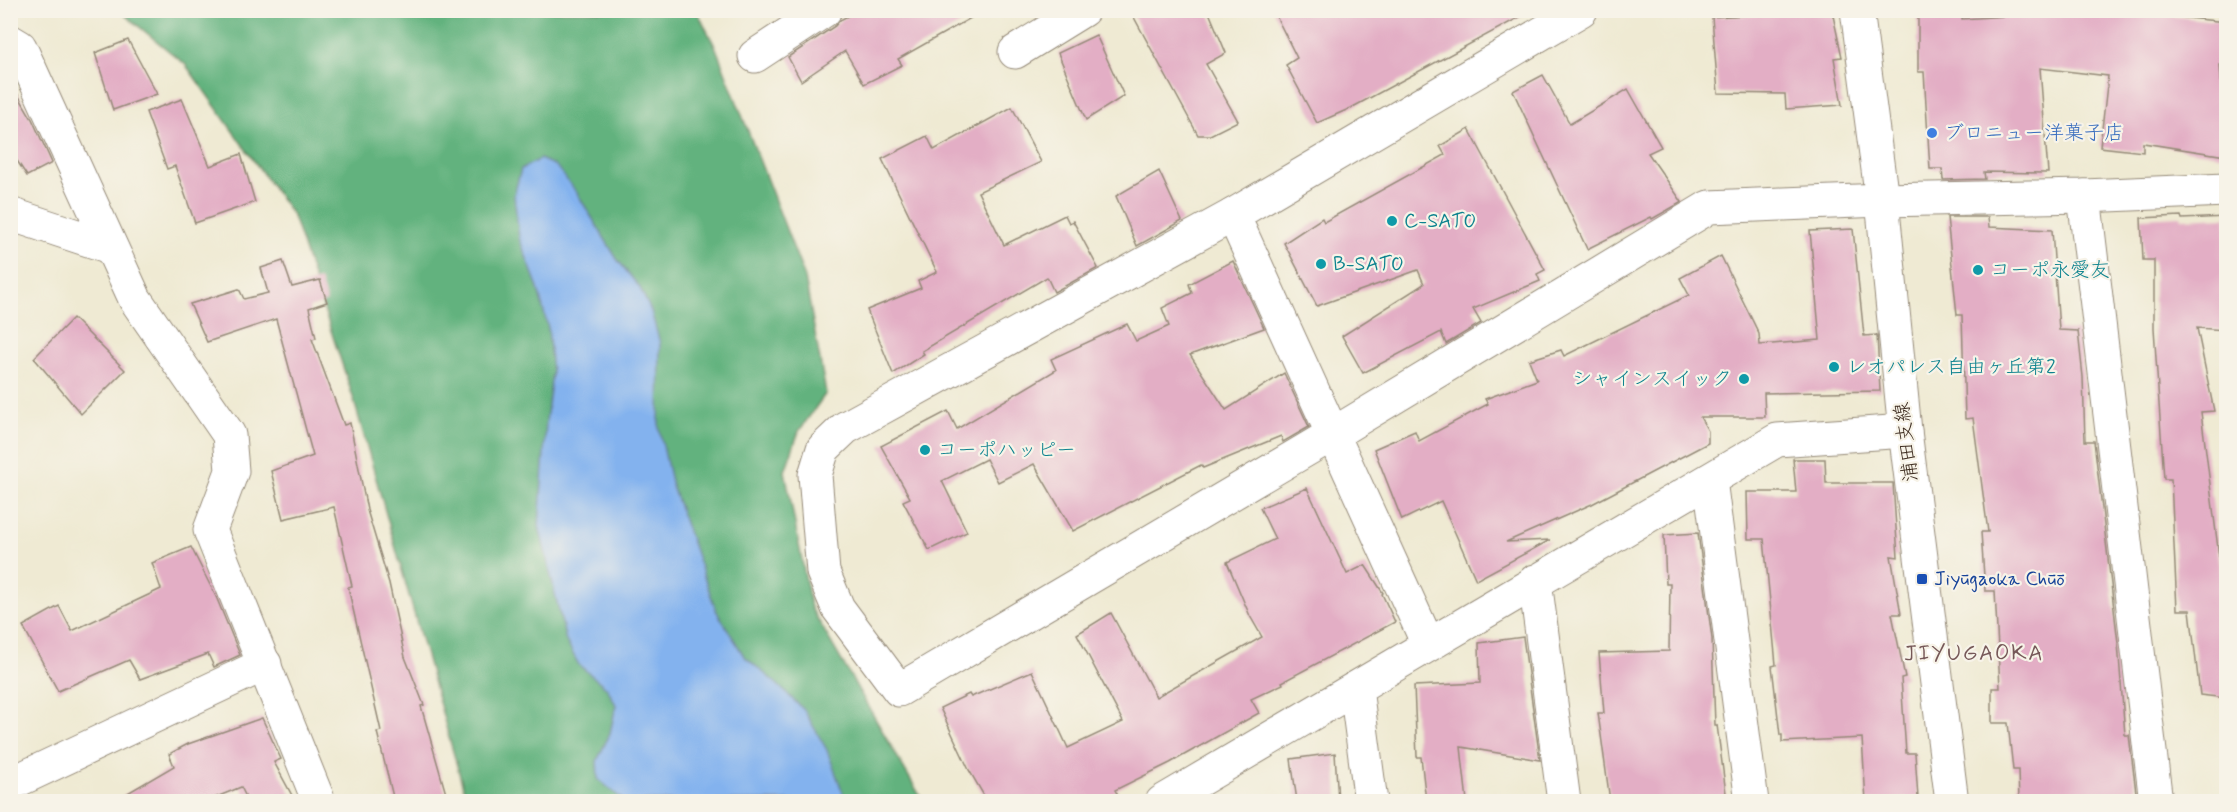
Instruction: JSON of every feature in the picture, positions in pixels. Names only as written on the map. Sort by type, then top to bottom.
[{"type":"street","points":[[755,56],[825,10]]},
{"type":"street","points":[[1015,52],[1083,10]]},
{"type":"street","points":[[1581,10],[1233,215],[845,428],[824,449],[815,475],[823,572],[838,608],[899,690],[1333,434],[1709,207],[2226,190]]},
{"type":"street","name":"浦田支線","points":[[1857,10],[1882,200],[1905,431],[1952,801]]},
{"type":"street","points":[[10,41],[20,47],[135,299],[229,435],[232,471],[210,530],[319,801]]},
{"type":"street","points":[[2084,196],[2156,801]]},
{"type":"street","points":[[10,214],[110,247]]},
{"type":"street","points":[[1233,215],[1428,644]]},
{"type":"street","points":[[1173,798],[1428,644],[1777,440],[1905,431]]},
{"type":"street","points":[[1710,480],[1752,801]]},
{"type":"street","points":[[1535,581],[1564,801]]},
{"type":"street","points":[[10,784],[265,664]]},
{"type":"street","points":[[1356,689],[1371,801]]},
{"type":"green space","points":[[120,11],[697,11],[716,48],[805,278],[826,393],[799,431],[785,471],[811,608],[923,801],[467,801],[353,397],[293,216],[186,65]]},
{"type":"water","points":[[540,159],[556,166],[577,193],[617,259],[640,288],[651,311],[660,343],[659,428],[672,486],[716,610],[744,656],[804,710],[827,750],[846,801],[624,801],[598,779],[597,761],[610,733],[616,705],[607,688],[579,665],[566,641],[539,526],[546,422],[552,373],[548,328],[537,285],[519,238],[514,195],[521,169]]},
{"type":"building","points":[[859,10],[985,10],[898,59],[902,65],[864,84],[845,51],[801,81],[788,57],[835,26],[840,20]]},
{"type":"building","points":[[1130,10],[1208,10],[1226,53],[1206,64],[1238,121],[1210,135],[1198,135]]},
{"type":"building","points":[[1273,10],[1533,10],[1351,108],[1317,123],[1286,65],[1297,58]]},
{"type":"building","points":[[2052,10],[2112,10],[2226,22],[2226,65],[2220,65],[2226,156],[2143,143],[2143,152],[2100,147],[2108,76],[2040,68],[2048,173],[1984,172],[1985,179],[1943,180],[1942,169],[1930,169],[1924,72],[1918,72],[1918,17],[1962,15],[1962,19],[2052,13]]},
{"type":"building","points":[[1832,11],[1842,57],[1834,58],[1842,105],[1786,109],[1785,94],[1718,93],[1712,17]]},
{"type":"building","points":[[1096,35],[1124,96],[1086,120],[1058,53]]},
{"type":"building","points":[[128,40],[157,94],[113,110],[95,53]]},
{"type":"building","points":[[1543,75],[1570,124],[1628,89],[1661,147],[1648,153],[1682,202],[1652,219],[1651,217],[1587,249],[1513,91]]},
{"type":"building","points":[[10,81],[32,119],[52,163],[27,176],[10,150]]},
{"type":"building","points":[[182,99],[210,166],[241,154],[255,202],[195,223],[175,166],[167,169],[146,112]]},
{"type":"building","points":[[1012,107],[1041,162],[978,192],[1004,245],[1065,215],[1069,223],[1073,221],[1098,268],[1054,292],[1047,277],[922,351],[924,354],[893,374],[867,310],[921,288],[918,281],[937,272],[882,159],[927,136],[934,150]]},
{"type":"building","points":[[1469,129],[1545,270],[1537,274],[1540,281],[1473,309],[1481,323],[1446,344],[1441,332],[1363,373],[1342,336],[1424,284],[1418,270],[1317,306],[1284,243],[1322,218],[1324,222],[1445,155],[1440,146]]},
{"type":"building","points":[[1159,171],[1182,221],[1137,246],[1116,196]]},
{"type":"building","points":[[2181,216],[2182,219],[2226,217],[2226,330],[2197,328],[2214,411],[2201,412],[2226,613],[2226,698],[2200,695],[2190,610],[2177,610],[2171,479],[2164,479],[2154,328],[2154,260],[2143,260],[2141,218]]},
{"type":"building","points":[[1947,217],[1988,217],[1989,227],[2052,230],[2059,330],[2078,331],[2083,377],[2085,441],[2094,441],[2118,643],[2125,735],[2129,735],[2137,801],[2019,801],[2018,770],[2013,770],[2008,723],[1992,723],[1992,688],[2000,688],[1995,591],[1985,591],[1981,532],[1988,532],[1973,418],[1965,419],[1962,315],[1957,315]]},
{"type":"building","points":[[1853,229],[1864,336],[1877,335],[1880,391],[1764,393],[1765,417],[1700,417],[1708,431],[1708,443],[1592,504],[1506,542],[1550,540],[1476,580],[1441,501],[1402,520],[1374,449],[1415,431],[1419,441],[1488,404],[1485,399],[1537,380],[1529,360],[1561,350],[1564,356],[1689,295],[1680,278],[1721,256],[1759,334],[1760,345],[1820,340],[1810,231]]},
{"type":"building","points":[[283,261],[292,287],[320,280],[327,302],[309,308],[316,338],[312,339],[344,425],[350,423],[367,510],[389,583],[405,657],[424,705],[421,706],[448,801],[394,801],[377,732],[381,731],[348,587],[352,586],[334,507],[283,519],[271,471],[313,456],[276,319],[207,342],[190,304],[239,289],[244,299],[268,293],[261,268]]},
{"type":"building","points":[[1233,261],[1264,328],[1190,355],[1226,410],[1284,373],[1309,427],[1283,442],[1281,436],[1203,468],[1201,465],[1073,531],[1034,464],[998,482],[986,459],[942,481],[967,532],[929,550],[903,501],[910,498],[881,446],[948,411],[957,429],[1056,370],[1051,359],[1127,324],[1136,341],[1169,326],[1162,308],[1192,293],[1189,284]]},
{"type":"building","points":[[73,318],[125,370],[81,414],[34,358]]},
{"type":"building","points":[[1793,459],[1825,459],[1826,483],[1893,483],[1898,557],[1891,556],[1901,614],[1892,614],[1905,677],[1901,678],[1906,753],[1915,753],[1918,798],[1866,801],[1862,738],[1782,742],[1772,666],[1776,665],[1764,539],[1748,539],[1747,492],[1796,492]]},
{"type":"building","points":[[1307,488],[1347,574],[1365,565],[1383,593],[1395,622],[1282,682],[1283,684],[1251,699],[1259,713],[1170,763],[1115,790],[1121,801],[987,801],[969,770],[940,708],[969,694],[971,697],[1032,671],[1068,748],[1123,722],[1077,634],[1111,613],[1156,697],[1262,637],[1250,616],[1227,562],[1275,539],[1260,508]]},
{"type":"building","points":[[1698,533],[1712,639],[1715,725],[1717,725],[1727,801],[1610,801],[1598,713],[1604,713],[1599,653],[1669,651],[1670,584],[1666,584],[1664,535]]},
{"type":"building","points":[[191,547],[217,599],[240,655],[214,667],[208,654],[140,679],[129,660],[58,691],[23,626],[59,606],[72,631],[161,589],[152,563]]},
{"type":"building","points":[[1523,637],[1540,760],[1461,747],[1467,801],[1426,801],[1421,757],[1417,757],[1414,686],[1480,683],[1479,643]]},
{"type":"building","points":[[262,718],[281,759],[274,762],[295,801],[248,801],[241,787],[207,801],[114,801],[174,766],[169,754],[188,744]]},
{"type":"building","points":[[1335,753],[1338,801],[1297,801],[1291,759]]},
{"type":"place","name":"ブロニュー洋菓子店","points":[[1932,133]]},
{"type":"place","name":"C-SATO","points":[[1392,221]]},
{"type":"place","name":"B-SATO","points":[[1321,264]]},
{"type":"place","name":"コーポ永愛友","points":[[1978,270]]},
{"type":"place","name":"レオパレス自由ヶ丘第2","points":[[1834,367]]},
{"type":"place","name":"シャインスイック","points":[[1744,379]]},
{"type":"place","name":"コーポハッピー","points":[[925,450]]},
{"type":"place","name":"Jiyūgaoka Chūō","points":[[1922,579]]},
{"type":"district","name":"JIYUGAOKA","points":[[1974,654]]}]
